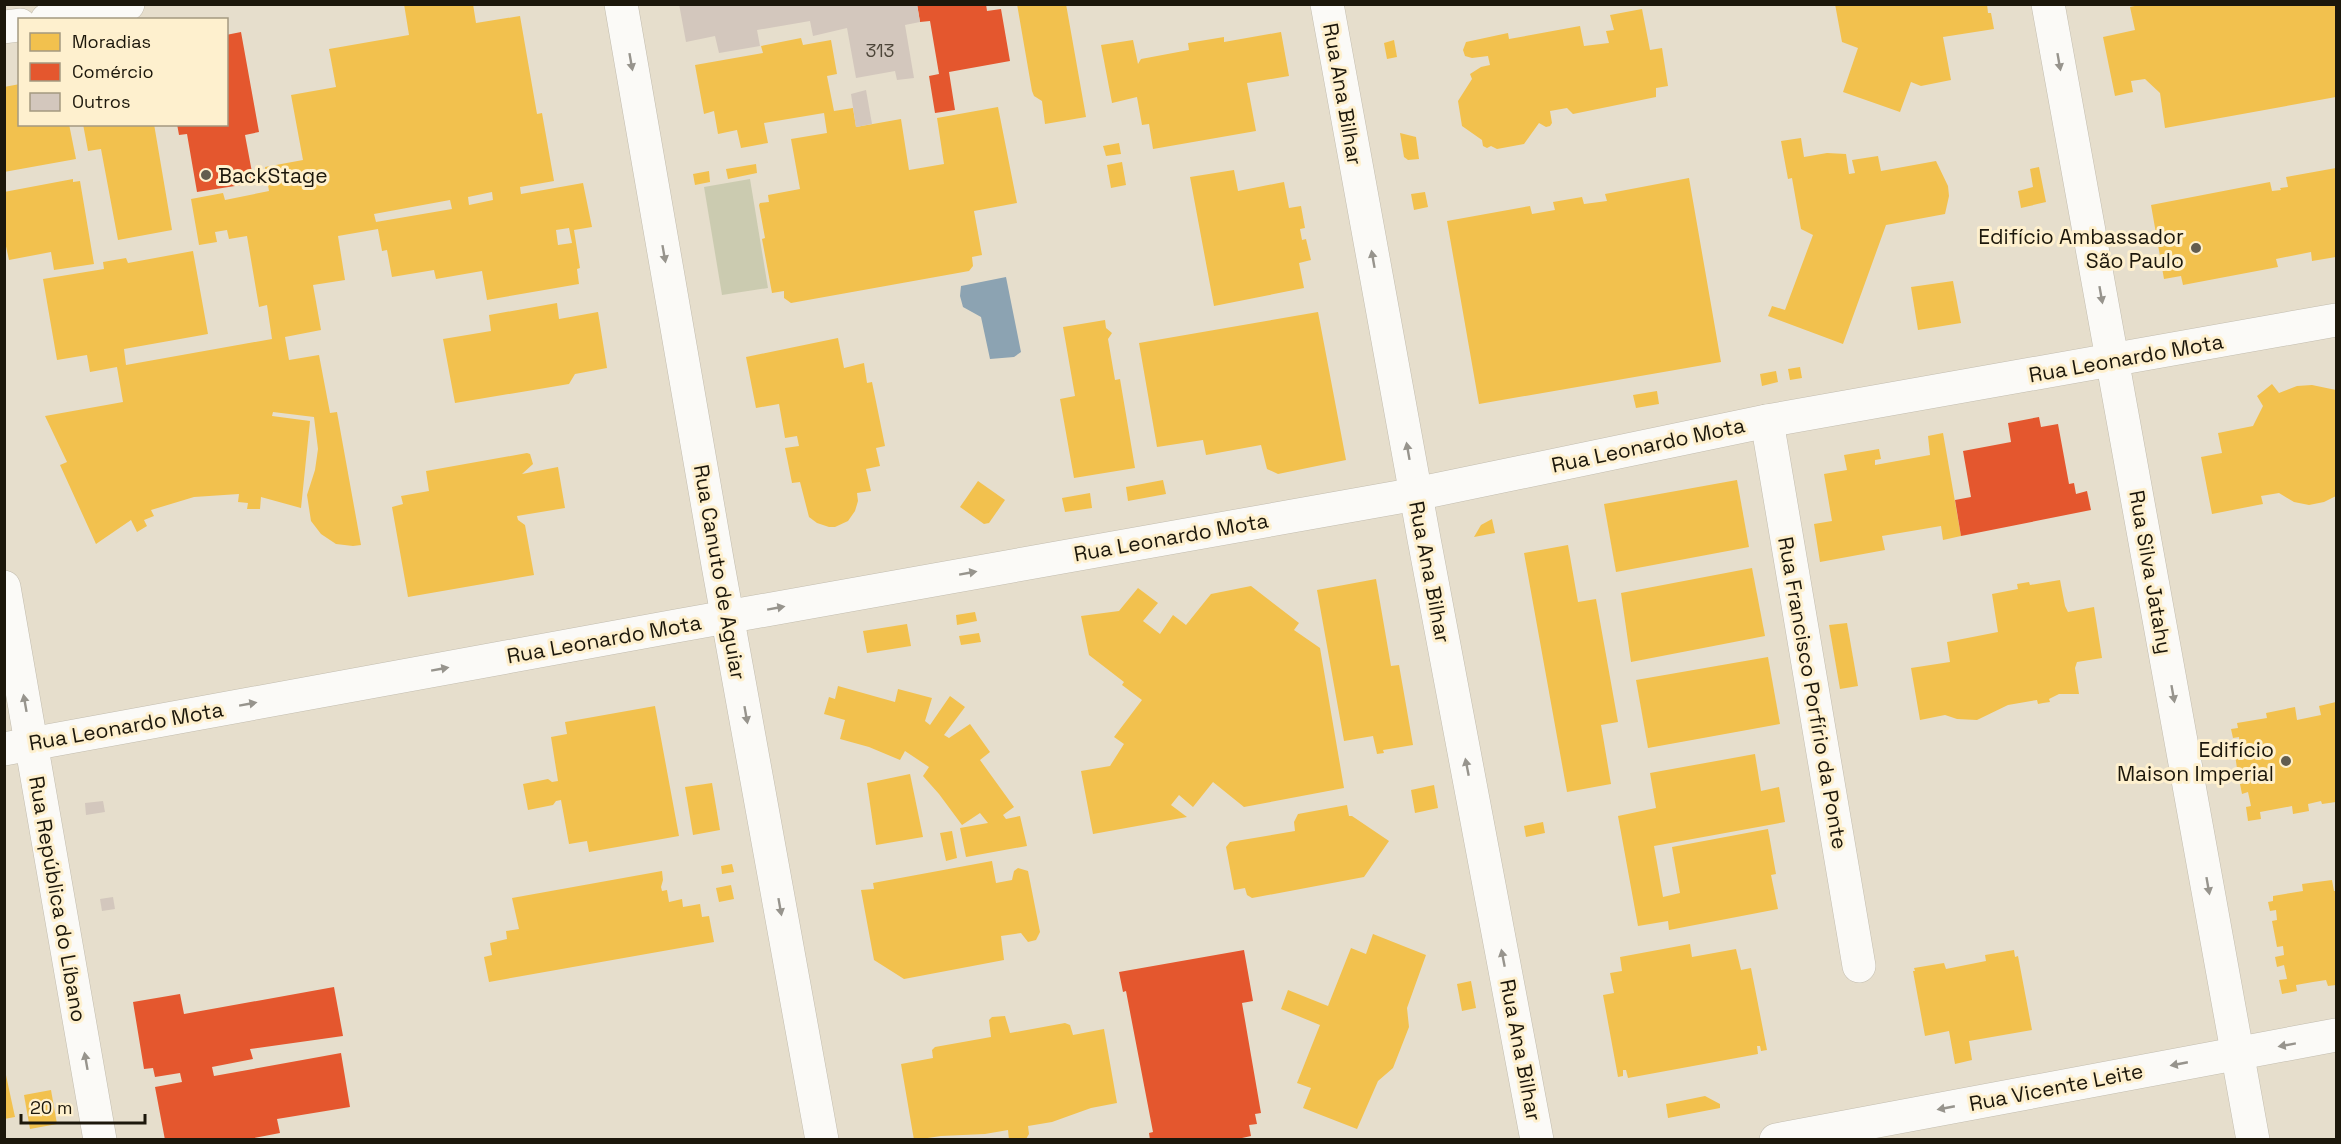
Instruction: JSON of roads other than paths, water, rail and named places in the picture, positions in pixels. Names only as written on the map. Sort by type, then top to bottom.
[{"type":"street","points":[[57,18],[128,4]]},
{"type":"street","name":"Rua Canuto de Aguiar","points":[[621,4],[727,616],[822,1140]]},
{"type":"street","name":"Rua Ana Bilhar","points":[[1327,4],[1416,494],[1538,1140]]},
{"type":"street","name":"Rua Silva Jatahy","points":[[2049,4],[2253,1140]]},
{"type":"street","name":"Rua Leonardo Mota","points":[[18,746],[727,616],[1416,494],[1767,421],[2337,320]]},
{"type":"street","name":"Rua Francisco Porfírio da Ponte","points":[[1767,421],[1859,966]]},
{"type":"street","name":"Rua República do Líbano","points":[[4,587],[18,746],[100,1140]]},
{"type":"street","name":"Rua Vicente Leite","points":[[1776,1140],[2337,1035]]},
{"type":"water","points":[[1006,277],[1021,352],[1014,357],[990,359],[981,317],[963,307],[960,296],[961,286]]},
{"type":"place","name":"BackStage","points":[[206,175]]},
{"type":"place","name":"Edifício Ambassador São Paulo","points":[[2196,248]]},
{"type":"place","name":"Edifício Maison Imperial","points":[[2286,761]]}]
